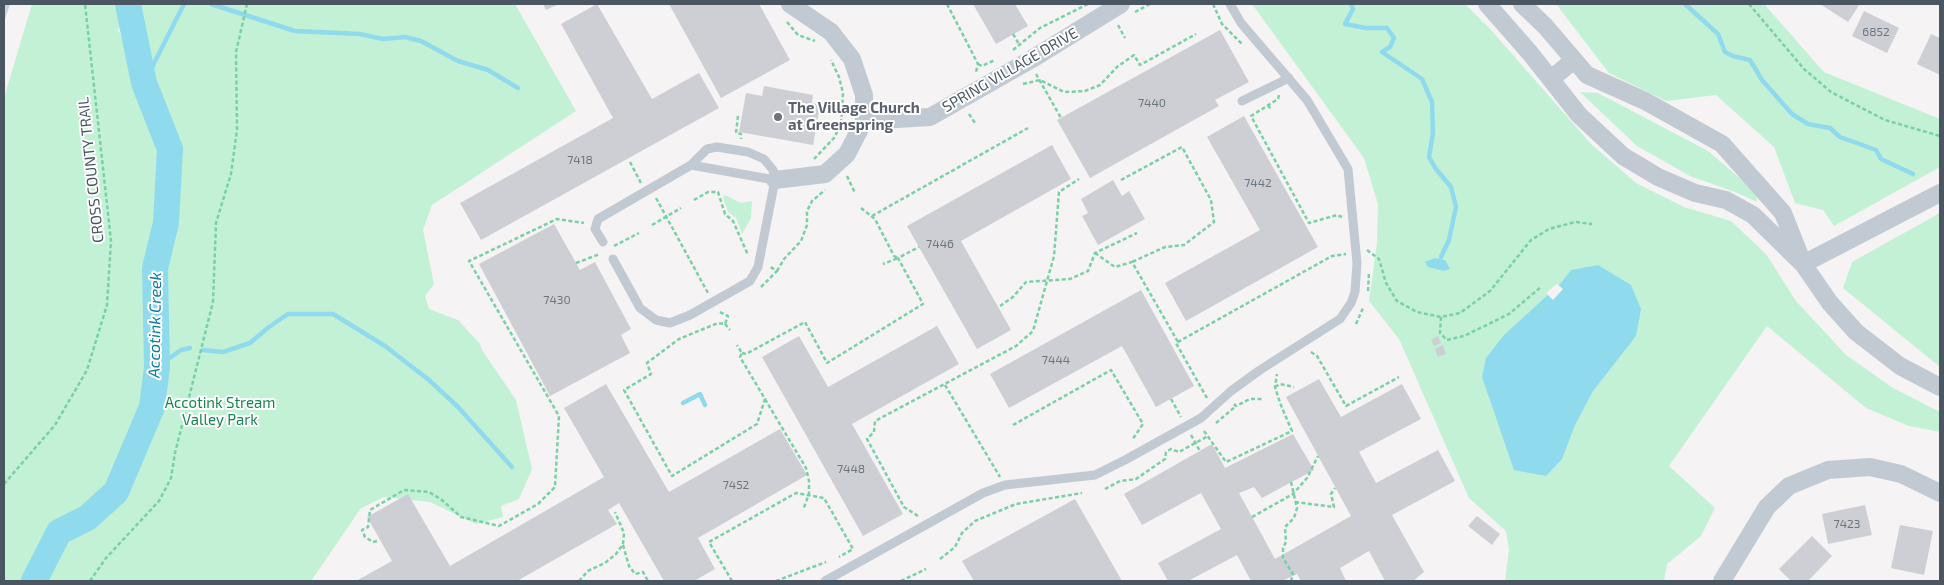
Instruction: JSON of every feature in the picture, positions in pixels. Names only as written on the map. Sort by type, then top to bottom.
[{"type":"street","points":[[775,180],[825,174],[847,154],[864,121],[864,95],[852,59],[831,32],[790,4]]},
{"type":"street","points":[[1487,4],[1579,115],[1623,156],[1658,177],[1695,193],[1726,200],[1753,215],[1803,264],[1830,303],[1856,332],[1900,366],[1940,387]]},
{"type":"street","points":[[1522,4],[1545,26],[1587,75],[1645,101],[1722,144],[1783,212],[1803,264]]},
{"type":"street","name":"SPRING VILLAGE DRIVE","points":[[864,121],[930,117],[1118,11]]},
{"type":"street","points":[[1551,79],[1574,60]]},
{"type":"street","points":[[1803,264],[1940,193]]},
{"type":"street","points":[[1722,581],[1767,506],[1789,486],[1828,470],[1870,467],[1901,474],[1940,493]]},
{"type":"lane","points":[[825,581],[983,493],[1005,485],[1094,475],[1125,460],[1201,418],[1231,391],[1260,370],[1340,319],[1351,303],[1355,292],[1357,263],[1348,169],[1307,100],[1241,23],[1230,4]]},
{"type":"lane","points":[[1242,101],[1289,78]]},
{"type":"lane","points":[[603,242],[596,229],[598,219],[691,165],[707,149],[717,147],[748,152],[764,159],[773,170],[775,180],[758,267],[750,281],[690,315],[670,323],[656,320],[640,308],[613,259]]},
{"type":"lane","points":[[691,165],[775,180]]},
{"type":"path","name":"CROSS COUNTY TRAIL","points":[[4,484],[54,424],[87,370],[107,305],[111,241],[85,4]]},
{"type":"path","points":[[90,581],[106,558],[159,501],[171,478],[175,453],[213,302],[216,224],[231,174],[237,130],[236,52],[247,4]]},
{"type":"path","points":[[947,4],[978,64],[975,73]]},
{"type":"path","points":[[1008,54],[1040,28],[1090,4]]},
{"type":"path","points":[[1749,4],[1804,69],[1831,92],[1886,120],[1940,136]]},
{"type":"path","points":[[1118,11],[1125,38]]},
{"type":"path","points":[[1022,84],[1040,80],[1064,92],[1085,91],[1100,85],[1117,67],[1134,55],[1140,65],[1196,34]]},
{"type":"path","points":[[978,64],[982,66],[999,58]]},
{"type":"path","points":[[831,60],[839,77],[843,93],[841,124]]},
{"type":"path","points":[[1280,90],[1278,98],[1251,116],[1309,223],[1337,215],[1343,218]]},
{"type":"path","points":[[1268,105],[1271,110]]},
{"type":"path","points":[[738,116],[736,134],[741,134],[740,143]]},
{"type":"path","points":[[872,216],[1028,128]]},
{"type":"path","points":[[1095,253],[1115,266],[1132,262],[1165,247],[1184,245],[1214,222],[1211,200],[1182,147],[1122,180]]},
{"type":"path","points":[[630,162],[644,188]]},
{"type":"path","points":[[847,176],[855,192]]},
{"type":"path","points":[[924,513],[919,517],[916,512],[904,507],[867,439],[874,432],[875,421],[945,386],[1016,346],[1033,331],[1049,280],[1054,256],[1059,192],[1079,179]]},
{"type":"path","points":[[777,271],[784,259],[801,240],[808,225],[807,211],[812,201],[825,190]]},
{"type":"path","points":[[694,200],[708,192],[718,192],[725,214],[733,221],[745,246],[749,260]]},
{"type":"path","points":[[656,198],[712,299]]},
{"type":"path","points":[[652,225],[681,208]]},
{"type":"path","points":[[742,353],[746,354],[805,322],[827,363],[923,304],[898,258],[894,256],[875,219],[861,208]]},
{"type":"path","points":[[377,541],[372,542],[365,537],[362,530],[368,527],[370,510],[404,490],[429,492],[442,500],[461,517],[499,526],[538,504],[555,487],[559,416],[469,261],[558,219],[592,225]]},
{"type":"path","points":[[1367,250],[1378,259],[1386,283],[1397,300],[1417,312],[1441,317],[1460,313],[1490,291],[1531,240],[1549,229],[1575,222],[1592,224]]},
{"type":"path","points":[[1000,306],[1013,297],[1026,282],[1070,279],[1088,271],[1095,253],[1138,232]]},
{"type":"path","points":[[883,264],[892,262],[919,247]]},
{"type":"path","points":[[1178,342],[1332,256],[1349,254]]},
{"type":"path","points":[[1132,262],[1178,342],[1176,343],[1206,399],[1212,394]]},
{"type":"path","points":[[1441,317],[1440,333],[1447,340],[1464,336],[1509,314],[1541,287]]},
{"type":"path","points":[[720,312],[728,316],[724,324]]},
{"type":"path","points":[[730,330],[724,324],[718,323],[678,339],[647,363],[651,374],[624,390],[672,476],[757,424],[765,398]]},
{"type":"path","points":[[737,345],[742,353],[740,357],[806,468],[810,494],[802,510]]},
{"type":"path","points":[[1304,356],[1317,349]]},
{"type":"path","points":[[1311,352],[1317,356],[1346,406],[1399,377]]},
{"type":"path","points":[[1013,425],[1111,370],[1143,424],[1132,440]]},
{"type":"path","points":[[1204,431],[1226,462],[1292,431],[1275,387],[1275,376],[1282,371]]},
{"type":"path","points":[[1275,387],[1280,384],[1294,387]]},
{"type":"path","points":[[945,386],[1000,477],[993,479]]},
{"type":"path","points":[[1216,423],[1236,406],[1250,399],[1262,399]]},
{"type":"path","points":[[1233,402],[1236,406]]},
{"type":"path","points":[[1105,489],[1120,481],[1136,479],[1165,459],[1166,452],[1171,449],[1180,452],[1208,436]]},
{"type":"path","points":[[1252,517],[1293,494],[1306,478],[1318,456]]},
{"type":"path","points":[[1290,482],[1297,508],[1294,518],[1286,526],[1283,558],[1293,574],[1291,581]]},
{"type":"path","points":[[1295,502],[1334,507],[1332,494],[1336,488]]},
{"type":"path","points":[[732,581],[709,542],[796,493],[824,498],[853,549],[839,557]]},
{"type":"path","points":[[940,559],[955,547],[962,533],[975,521],[1016,504],[1082,493]]},
{"type":"path","points":[[615,512],[624,532],[623,544],[630,566],[635,574],[643,572],[648,581]]},
{"type":"path","points":[[579,581],[588,571],[616,554],[623,544]]},
{"type":"path","points":[[776,581],[826,562]]},
{"type":"path","points":[[901,581],[926,569]]},
{"type":"green space","name":"Accotink Stream Valley Park","points":[[32,4],[515,4],[576,111],[432,205],[423,230],[434,284],[425,296],[429,309],[458,320],[480,344],[482,350],[516,400],[532,469],[519,499],[501,506],[503,517],[476,524],[430,502],[384,497],[361,508],[311,581],[4,581],[4,98]],"holes":[[[118,27],[153,91],[153,94]]]},
{"type":"green space","points":[[1252,4],[1465,4],[1491,30],[1591,144],[1636,183],[1684,207],[1731,221],[1766,254],[1796,301],[1846,355],[1893,388],[1940,412],[1940,432],[1909,426],[1866,408],[1767,326],[1669,466],[1715,508],[1701,536],[1667,564],[1664,581],[1505,581],[1509,549],[1506,531],[1469,498],[1399,339],[1369,301],[1377,244],[1378,204],[1364,158]]},
{"type":"green space","points":[[1556,4],[1764,4],[1824,72],[1940,119],[1940,167],[1834,226],[1823,210],[1795,203],[1774,147],[1716,95],[1666,101],[1609,73]]},
{"type":"green space","points":[[1580,92],[1598,93],[1708,151],[1756,192],[1757,202],[1690,176],[1637,146]]},
{"type":"green space","points":[[725,195],[741,203],[752,201],[751,218],[742,234],[736,218],[728,212],[723,198]]},
{"type":"green space","points":[[1940,213],[1940,367],[1843,288],[1852,262]]},
{"type":"water","points":[[1435,258],[1445,260],[1450,269],[1444,271],[1428,267],[1425,262]]},
{"type":"water","points":[[1598,265],[1631,285],[1641,309],[1636,336],[1593,391],[1575,425],[1562,459],[1546,476],[1514,470],[1482,377],[1486,358],[1504,335],[1561,283],[1571,270]]},
{"type":"pier","points":[[1557,284],[1563,289],[1553,300],[1546,293]]},
{"type":"building","points":[[4,4],[10,4],[4,22]]},
{"type":"building","points":[[543,4],[559,4],[546,10]]},
{"type":"building","points":[[597,4],[652,99],[699,73],[719,108],[481,240],[460,203],[613,118],[561,24]]},
{"type":"building","points":[[669,4],[759,4],[790,60],[721,98]]},
{"type":"building","points":[[973,4],[1015,4],[1028,26],[996,44]]},
{"type":"building","points":[[1820,4],[1860,4],[1848,22]]},
{"type":"building","points":[[1864,11],[1899,28],[1887,53],[1852,36]]},
{"type":"building","points":[[1220,30],[1249,82],[1215,100],[1219,106],[1090,178],[1057,120]]},
{"type":"building","points":[[1931,34],[1940,38],[1940,75],[1917,64]]},
{"type":"building","points":[[764,86],[813,95],[812,103],[820,105],[813,145],[739,132],[746,93],[762,96]]},
{"type":"building","points":[[1244,116],[1318,247],[1186,321],[1165,283],[1260,230],[1207,137]]},
{"type":"building","points":[[1052,145],[1071,179],[961,241],[1011,330],[977,349],[907,226]]},
{"type":"building","points":[[1113,180],[1122,196],[1129,191],[1145,219],[1098,245],[1082,216],[1088,213],[1081,199]]},
{"type":"building","points":[[554,224],[580,270],[595,262],[631,329],[621,335],[630,353],[550,396],[479,264]]},
{"type":"building","points":[[1141,290],[1194,386],[1156,407],[1122,346],[1009,408],[990,374]]},
{"type":"building","points":[[937,326],[959,364],[852,424],[903,514],[863,536],[762,357],[799,336],[828,387]]},
{"type":"building","points":[[1438,336],[1441,343],[1434,346],[1431,340]]},
{"type":"building","points":[[1443,345],[1446,354],[1438,357],[1435,349]]},
{"type":"building","points":[[1319,379],[1341,417],[1402,384],[1421,419],[1359,452],[1376,483],[1438,450],[1455,481],[1392,515],[1424,572],[1413,581],[1385,581],[1369,551],[1340,568],[1346,581],[1301,581],[1297,574],[1282,581],[1251,581],[1237,555],[1188,581],[1168,581],[1158,563],[1221,529],[1201,493],[1142,525],[1124,494],[1212,444],[1225,468],[1293,434],[1314,470],[1262,498],[1254,487],[1239,493],[1275,559],[1351,516],[1286,397]]},
{"type":"building","points":[[606,384],[669,492],[780,429],[807,475],[698,538],[715,569],[694,581],[664,581],[619,503],[608,510],[617,524],[517,581],[356,581],[392,561],[367,517],[408,494],[450,566],[604,477],[564,408]]},
{"type":"building","points":[[1075,499],[1122,581],[974,581],[962,561]]},
{"type":"building","points":[[1865,505],[1872,535],[1828,544],[1822,514]]},
{"type":"building","points":[[1477,516],[1500,534],[1492,545],[1468,526]]},
{"type":"building","points":[[1900,525],[1933,531],[1924,575],[1891,568]]},
{"type":"building","points":[[1812,536],[1832,556],[1808,581],[1791,581],[1779,569]]},
{"type":"waterway","name":"Accotink Creek","points":[[34,581],[59,532],[87,518],[116,492],[152,407],[157,367],[155,268],[166,223],[170,149],[144,83],[128,4]]},
{"type":"waterway","points":[[144,83],[184,4]]},
{"type":"waterway","points":[[211,4],[295,31],[360,34],[383,39],[405,37],[421,41],[458,61],[488,70],[518,88]]},
{"type":"waterway","points":[[1351,4],[1353,9],[1345,24],[1366,28],[1387,28],[1394,38],[1390,47],[1382,52],[1422,79],[1432,102],[1433,133],[1429,157],[1451,187],[1456,207],[1449,240],[1441,257]]},
{"type":"waterway","points":[[1685,4],[1718,34],[1725,52],[1750,60],[1762,80],[1792,114],[1808,124],[1830,128],[1840,137],[1876,150],[1881,159],[1913,174]]},
{"type":"waterway","points":[[203,350],[223,352],[250,343],[288,314],[333,314],[385,346],[429,380],[458,407],[512,467]]},
{"type":"waterway","points":[[157,367],[181,350],[190,348]]},
{"type":"waterway","points":[[683,403],[700,394],[705,405]]},
{"type":"place","name":"The Village Church at Greenspring","points":[[778,117]]}]
